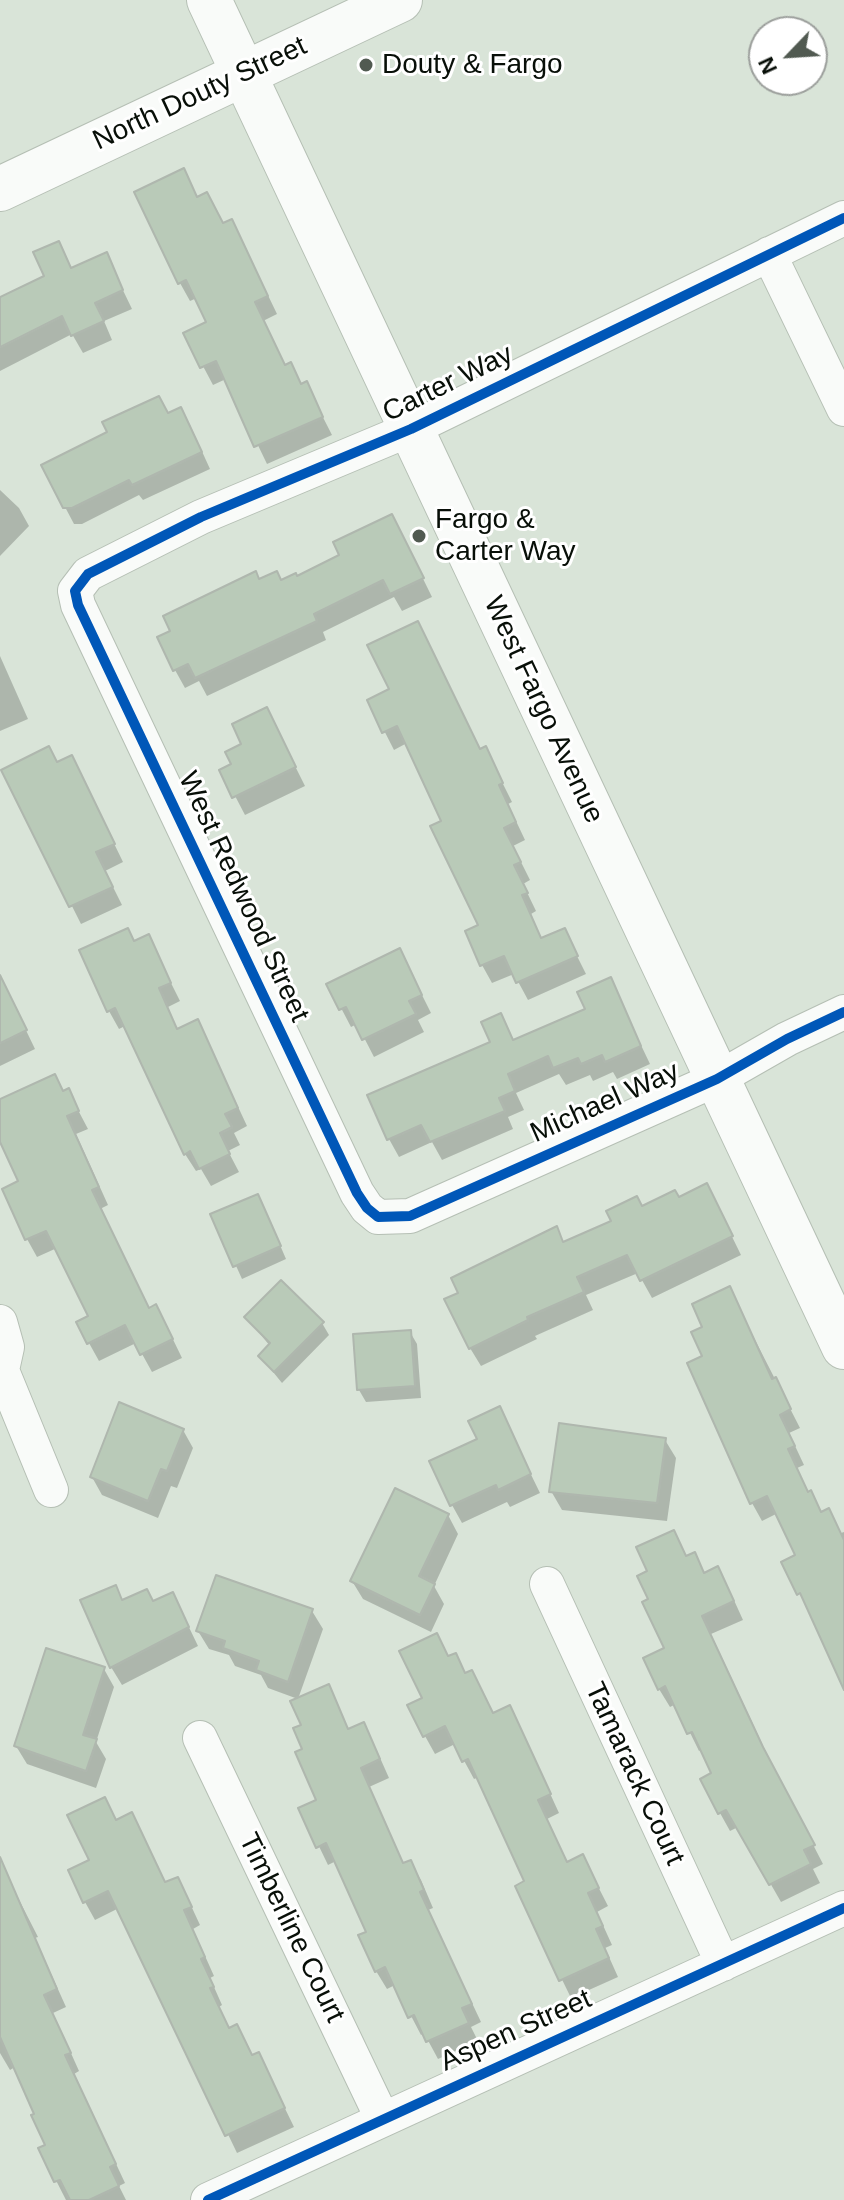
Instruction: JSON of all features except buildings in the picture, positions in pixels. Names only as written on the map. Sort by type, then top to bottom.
[{"type":"main road","name":"West Fargo Avenue","points":[[209,0],[844,1347]]},
{"type":"main road","name":"North Douty Street","points":[[0,189],[400,0]]},
{"type":"street","name":"Carter Way","points":[[75,591],[88,574],[201,517],[411,429],[844,218]]},
{"type":"street","points":[[769,254],[844,409]]},
{"type":"street","name":"West Redwood Street","points":[[75,591],[78,605],[357,1193],[378,1217]]},
{"type":"street","name":"Michael Way","points":[[378,1217],[410,1216],[717,1079],[787,1039],[844,1012]]},
{"type":"street","points":[[0,1322],[7,1347],[2,1376],[51,1490]]},
{"type":"street","name":"Tamarack Court","points":[[547,1584],[723,1964]]},
{"type":"street","name":"Timberline Court","points":[[200,1738],[382,2118]]},
{"type":"street","name":"Aspen Street","points":[[208,2200],[844,1908]]},
{"type":"cycle path","points":[[844,218],[411,429],[201,517],[88,574],[75,591],[78,605],[357,1193],[378,1217],[410,1216],[717,1079],[787,1039],[844,1012]]},
{"type":"cycle path","points":[[208,2200],[844,1908]]},
{"type":"place","name":"Douty & Fargo","points":[[366,65]]},
{"type":"place","name":"Fargo & Carter Way","points":[[419,536]]}]
